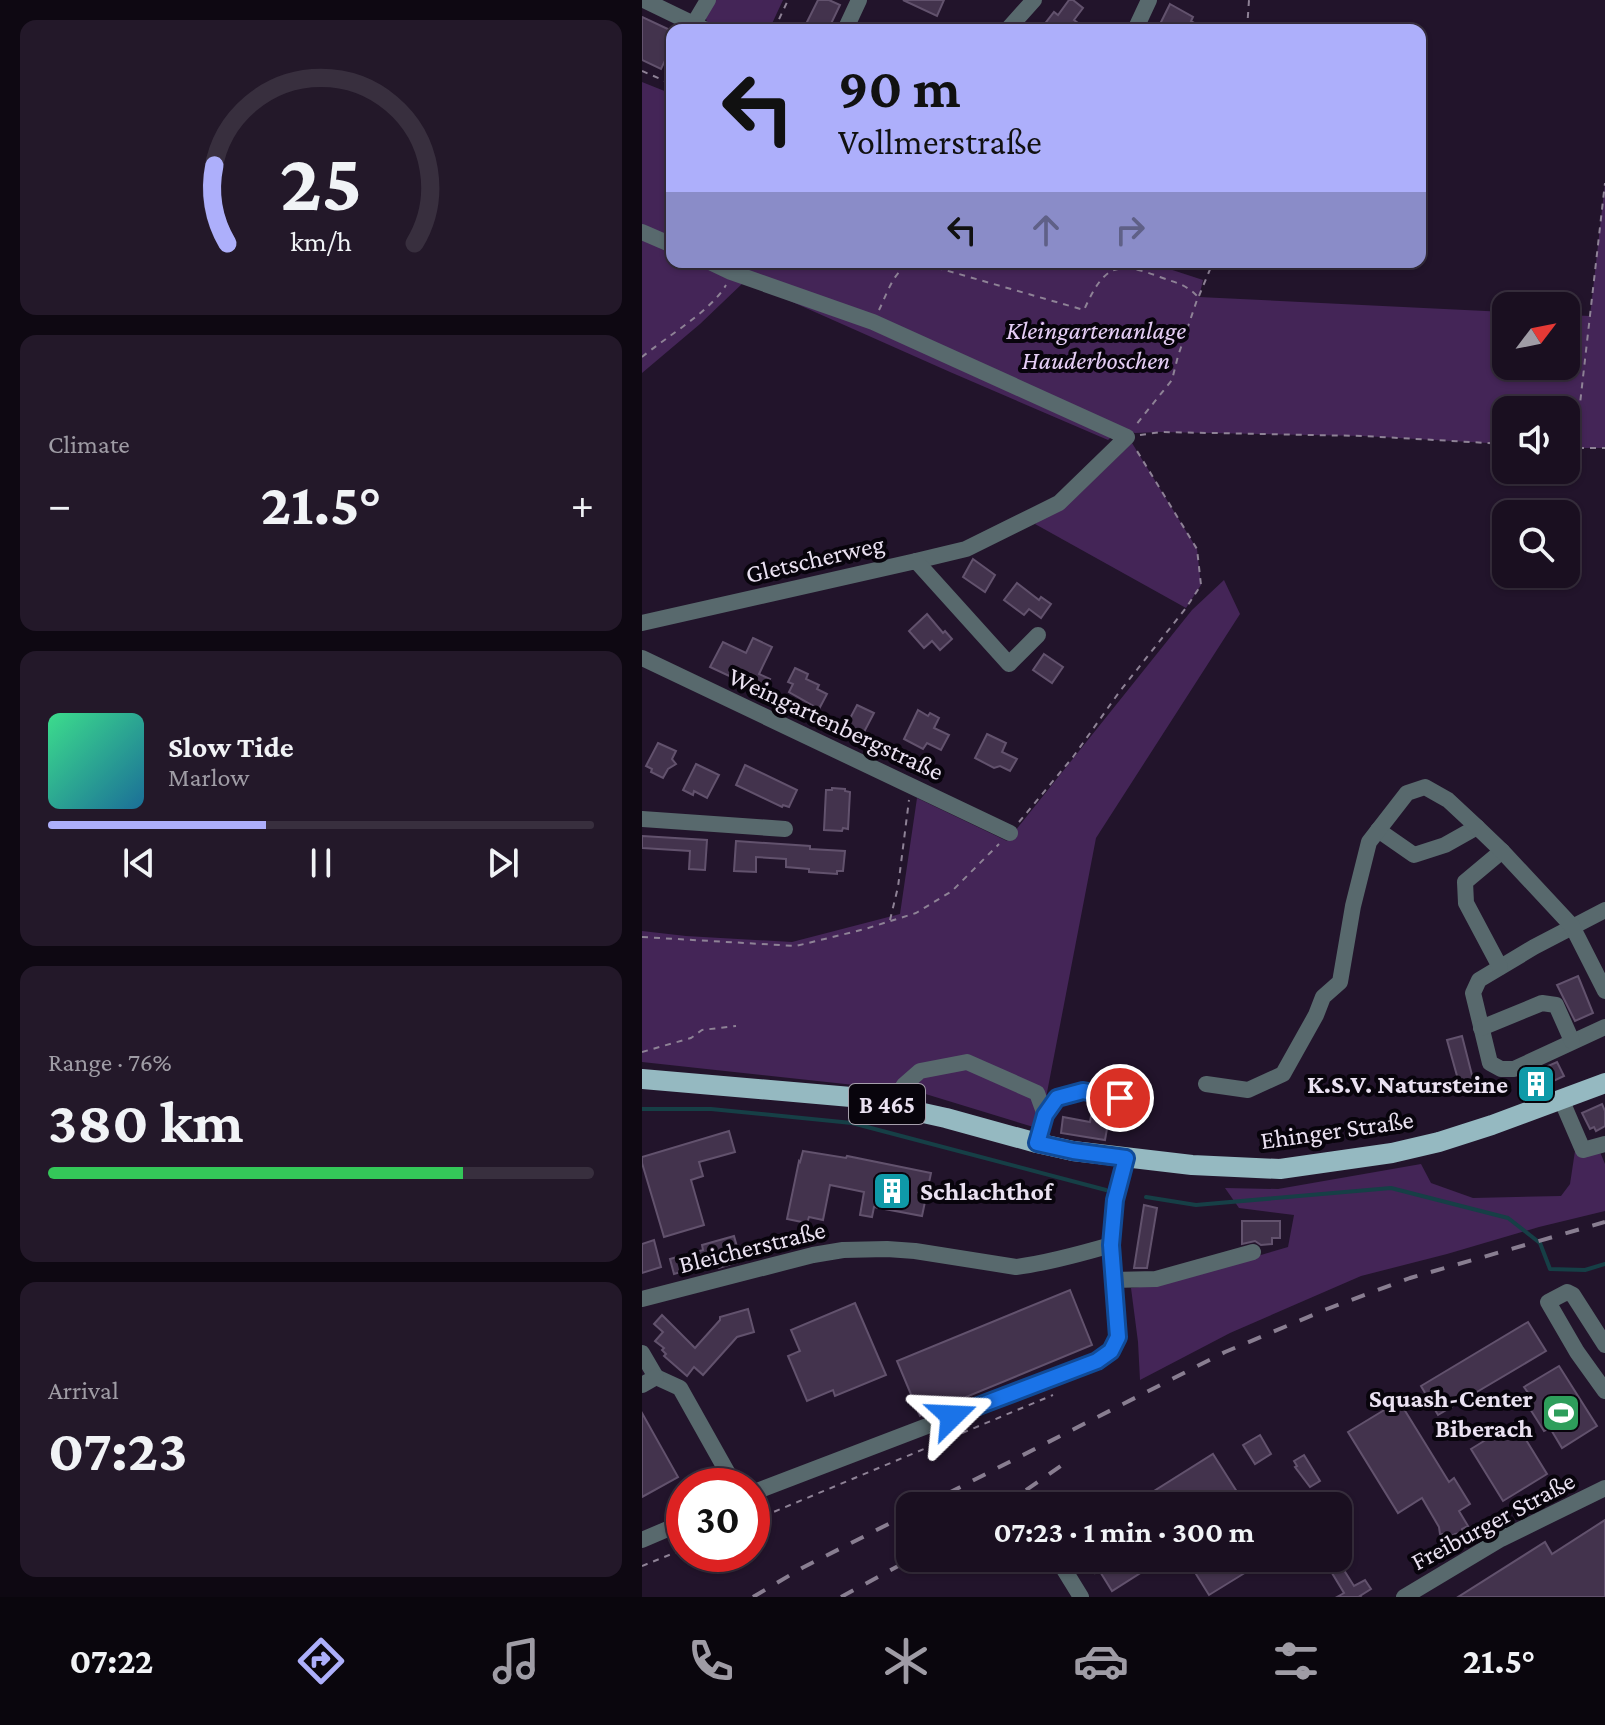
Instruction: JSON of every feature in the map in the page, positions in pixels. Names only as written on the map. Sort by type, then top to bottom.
[{"type":"main road","name":"Ehinger Straße","points":[[642,1079],[851,1097],[946,1118],[1041,1129],[1073,1151],[1192,1165],[1280,1169],[1392,1153],[1439,1142],[1605,1083]]},
{"type":"street","points":[[644,0],[693,24]]},
{"type":"street","points":[[700,24],[708,0]]},
{"type":"street","points":[[848,24],[859,0]]},
{"type":"street","points":[[1012,24],[1034,0]]},
{"type":"street","points":[[1138,24],[1149,0]]},
{"type":"street","points":[[642,232],[666,242]]},
{"type":"street","points":[[723,268],[873,322],[1127,437],[1059,503],[966,549],[916,561]]},
{"type":"street","name":"Gletscherweg","points":[[642,623],[916,561],[1009,664],[1038,635]]},
{"type":"street","name":"Weingartenbergstraße","points":[[642,658],[1010,833]]},
{"type":"street","points":[[1206,1084],[1248,1090],[1283,1074],[1323,997],[1340,982],[1353,906],[1369,842],[1407,793],[1425,787],[1448,800],[1477,827],[1572,926],[1605,991]]},
{"type":"street","points":[[642,819],[785,829]]},
{"type":"street","points":[[1378,830],[1414,855],[1445,845],[1477,827]]},
{"type":"street","points":[[1500,967],[1466,903],[1465,882],[1502,851]]},
{"type":"street","points":[[1605,910],[1479,980],[1473,993],[1490,1063],[1501,1069],[1514,1069],[1605,1027]]},
{"type":"street","points":[[1481,1028],[1542,1003],[1556,1005],[1572,1041]]},
{"type":"street","points":[[891,1105],[904,1085],[920,1071],[967,1062],[1037,1093],[1041,1129]]},
{"type":"street","points":[[1041,1129],[1057,1098],[1083,1091],[1120,1098]]},
{"type":"street","points":[[1561,1099],[1583,1150],[1605,1144]]},
{"type":"street","points":[[770,1486],[1097,1361],[1111,1351],[1118,1337],[1111,1245],[1115,1200],[1126,1158]]},
{"type":"street","name":"Bleicherstraße","points":[[642,1299],[843,1250],[915,1251],[1016,1267],[1111,1245]]},
{"type":"street","points":[[1112,1280],[1156,1279],[1253,1252]]},
{"type":"street","points":[[1604,1388],[1577,1352],[1548,1302],[1567,1292],[1573,1295],[1605,1345]]},
{"type":"street","points":[[642,1353],[649,1381],[680,1388],[725,1468]]},
{"type":"street","name":"Freiburger Straße","points":[[1404,1597],[1501,1539],[1605,1488]]},
{"type":"street","points":[[642,1540],[666,1530]]},
{"type":"street","points":[[1066,1572],[1081,1597]]},
{"type":"path","points":[[777,24],[788,0]]},
{"type":"path","points":[[1247,24],[1249,0]]},
{"type":"path","points":[[642,71],[666,81]]},
{"type":"path","points":[[1580,404],[1605,183]]},
{"type":"path","points":[[873,322],[901,268]]},
{"type":"path","points":[[938,268],[1084,310],[1106,274],[1117,268]]},
{"type":"path","points":[[1138,268],[1188,287],[1198,297]]},
{"type":"path","points":[[1127,437],[1172,380],[1210,268]]},
{"type":"path","points":[[642,357],[708,306],[724,289],[731,272]]},
{"type":"path","points":[[1127,437],[1192,432],[1492,443]]},
{"type":"path","points":[[642,937],[796,946],[865,929],[916,913],[952,891],[1010,833],[1073,757],[1201,585],[1197,549],[1127,437]]},
{"type":"path","points":[[1580,448],[1605,448]]},
{"type":"path","points":[[890,921],[898,887],[911,786]]},
{"type":"path","points":[[642,1052],[691,1038],[702,1030],[736,1026]]},
{"type":"path","points":[[770,1514],[1052,1396]]},
{"type":"path","points":[[642,1566],[666,1556]]},
{"type":"green space","points":[[713,0],[783,0],[772,24],[708,24],[705,17]]},
{"type":"green space","name":"Kleingartenanlage Hauderboschen","points":[[642,82],[666,92],[666,268],[1166,268],[1203,280],[1199,297],[1492,311],[1492,380],[1580,380],[1580,316],[1590,316],[1605,183],[1605,448],[1580,448],[1580,396],[1492,396],[1492,443],[1363,436],[1135,433],[1120,429],[1108,440],[745,281],[642,373]]},
{"type":"green space","points":[[1132,443],[1197,549],[1201,585],[1186,608],[1035,524],[1076,497]]},
{"type":"green space","points":[[1224,580],[1240,614],[1096,838],[1040,1129],[919,1092],[642,1062],[642,931],[792,942],[900,914],[917,798],[1007,841],[1192,610]]},
{"type":"green space","points":[[1575,1151],[1600,1152],[1605,1164],[1605,1211],[1361,1276],[1230,1333],[1140,1380],[1131,1288],[1158,1285],[1288,1247],[1294,1215],[1239,1208],[1225,1188],[1278,1189],[1421,1164],[1431,1183],[1473,1198],[1561,1196],[1570,1184]]},
{"type":"building","points":[[818,0],[829,0],[840,5],[831,24],[806,24]]},
{"type":"building","points":[[903,0],[944,0],[937,16]]},
{"type":"building","points":[[1069,0],[1083,8],[1074,20],[1077,24],[1045,24],[1054,12],[1058,15]]},
{"type":"building","points":[[1170,4],[1193,17],[1191,21],[1196,24],[1160,24]]},
{"type":"building","points":[[642,17],[666,28],[666,59],[661,69],[642,60]]},
{"type":"building","points":[[973,559],[995,575],[985,592],[963,577]]},
{"type":"building","points":[[1017,583],[1039,600],[1041,597],[1051,604],[1041,618],[1029,609],[1024,615],[1004,600]]},
{"type":"building","points":[[927,614],[952,639],[940,650],[932,641],[924,648],[909,631]]},
{"type":"building","points":[[753,638],[772,647],[759,674],[770,679],[761,696],[751,691],[753,687],[710,667],[723,642],[746,653]]},
{"type":"building","points":[[1044,654],[1063,667],[1052,683],[1033,670]]},
{"type":"building","points":[[795,668],[808,674],[806,679],[819,685],[817,689],[827,694],[819,709],[789,692],[793,684],[788,682]]},
{"type":"building","points":[[857,705],[874,713],[863,734],[846,726]]},
{"type":"building","points":[[918,710],[939,718],[934,728],[949,735],[941,750],[927,743],[923,749],[904,739]]},
{"type":"building","points":[[987,734],[1006,743],[1002,752],[1017,759],[1010,771],[1000,766],[994,768],[975,758]]},
{"type":"building","points":[[658,743],[676,751],[672,759],[676,764],[668,769],[663,778],[646,766]]},
{"type":"building","points":[[696,764],[719,775],[707,798],[694,791],[693,795],[683,790]]},
{"type":"building","points":[[745,765],[797,790],[789,807],[782,807],[736,785]]},
{"type":"building","points":[[832,788],[850,792],[848,829],[843,828],[842,831],[824,830],[826,790]]},
{"type":"building","points":[[642,836],[707,840],[705,870],[689,869],[690,851],[642,848]]},
{"type":"building","points":[[736,841],[845,851],[843,871],[837,871],[837,874],[809,872],[809,869],[786,867],[786,859],[756,857],[756,872],[734,871]]},
{"type":"building","points":[[1578,976],[1593,1013],[1575,1021],[1557,985]]},
{"type":"building","points":[[1462,1036],[1473,1079],[1459,1083],[1447,1040]]},
{"type":"building","name":"K.S.V. Natursteine","points":[[1557,1062],[1564,1076],[1530,1092],[1523,1077]]},
{"type":"building","points":[[1602,1104],[1605,1126],[1596,1131],[1594,1127],[1590,1129],[1582,1113]]},
{"type":"building","points":[[1092,1110],[1110,1112],[1105,1140],[1061,1133],[1063,1117],[1090,1122]]},
{"type":"building","points":[[729,1131],[735,1152],[699,1162],[703,1176],[691,1180],[704,1225],[664,1237],[642,1157]]},
{"type":"building","name":"Schlachthof","points":[[803,1151],[847,1156],[931,1173],[922,1216],[874,1207],[872,1217],[860,1215],[864,1192],[830,1185],[823,1220],[809,1217],[807,1223],[787,1219]]},
{"type":"building","points":[[1144,1205],[1157,1208],[1147,1268],[1134,1268]]},
{"type":"building","points":[[1242,1221],[1280,1221],[1280,1238],[1272,1238],[1272,1244],[1261,1245],[1255,1241],[1242,1244]]},
{"type":"building","points":[[734,1236],[741,1261],[719,1268],[718,1264],[709,1267],[708,1264],[674,1274],[670,1259],[703,1250],[702,1245]]},
{"type":"building","points":[[654,1240],[661,1267],[642,1273],[642,1244]]},
{"type":"building","points":[[1070,1290],[1092,1345],[920,1416],[897,1361]]},
{"type":"building","points":[[855,1303],[886,1375],[835,1396],[833,1390],[807,1401],[788,1356],[800,1351],[791,1330]]},
{"type":"building","points":[[748,1309],[754,1332],[737,1337],[703,1375],[694,1367],[687,1376],[664,1356],[664,1348],[655,1341],[663,1332],[654,1324],[662,1315],[695,1348],[720,1317]]},
{"type":"building","points":[[1528,1322],[1546,1351],[1438,1415],[1421,1386]]},
{"type":"building","name":"Squash-Center Biberach","points":[[1559,1366],[1597,1426],[1562,1448],[1550,1428],[1544,1431],[1525,1401],[1531,1397],[1524,1387]]},
{"type":"building","points":[[1399,1401],[1449,1482],[1454,1478],[1470,1504],[1459,1511],[1468,1526],[1462,1529],[1462,1533],[1447,1539],[1440,1534],[1422,1498],[1398,1513],[1348,1432]]},
{"type":"building","points":[[642,1413],[673,1468],[666,1468],[666,1484],[642,1497]]},
{"type":"building","points":[[1515,1422],[1547,1474],[1503,1501],[1471,1449]]},
{"type":"building","points":[[1260,1435],[1271,1454],[1255,1464],[1243,1445]]},
{"type":"building","points":[[1213,1454],[1237,1492],[1152,1492]]},
{"type":"building","points":[[1304,1455],[1320,1481],[1310,1487],[1295,1467],[1294,1461]]},
{"type":"building","points":[[1605,1520],[1605,1597],[1458,1597],[1545,1542],[1552,1554]]},
{"type":"building","points":[[1100,1572],[1142,1572],[1112,1591]]},
{"type":"building","points":[[1195,1572],[1246,1572],[1209,1595]]},
{"type":"building","points":[[1345,1572],[1354,1586],[1365,1580],[1371,1589],[1361,1597],[1337,1597],[1344,1593],[1332,1573]]},
{"type":"waterway","points":[[642,1109],[711,1109],[852,1123],[1106,1190]]},
{"type":"waterway","points":[[1146,1197],[1196,1205],[1391,1188],[1508,1218],[1540,1243],[1550,1269],[1585,1270],[1605,1264]]},
{"type":"railway","points":[[950,1492],[1225,1352],[1327,1309],[1410,1278],[1605,1222]]},
{"type":"railway","points":[[1023,1492],[1065,1463]]},
{"type":"railway","points":[[753,1597],[896,1520]]},
{"type":"railway","points":[[841,1597],[896,1567]]},
{"type":"place","name":"K.S.V. Natursteine","points":[[1536,1084]]},
{"type":"place","name":"Schlachthof","points":[[892,1191]]},
{"type":"place","name":"Squash-Center Biberach","points":[[1561,1413]]},
{"type":"route","points":[[952,1416],[1097,1361],[1111,1351],[1118,1337],[1111,1245],[1115,1200],[1126,1158],[1037,1143],[1045,1115],[1057,1098],[1083,1091],[1120,1098]]}]
